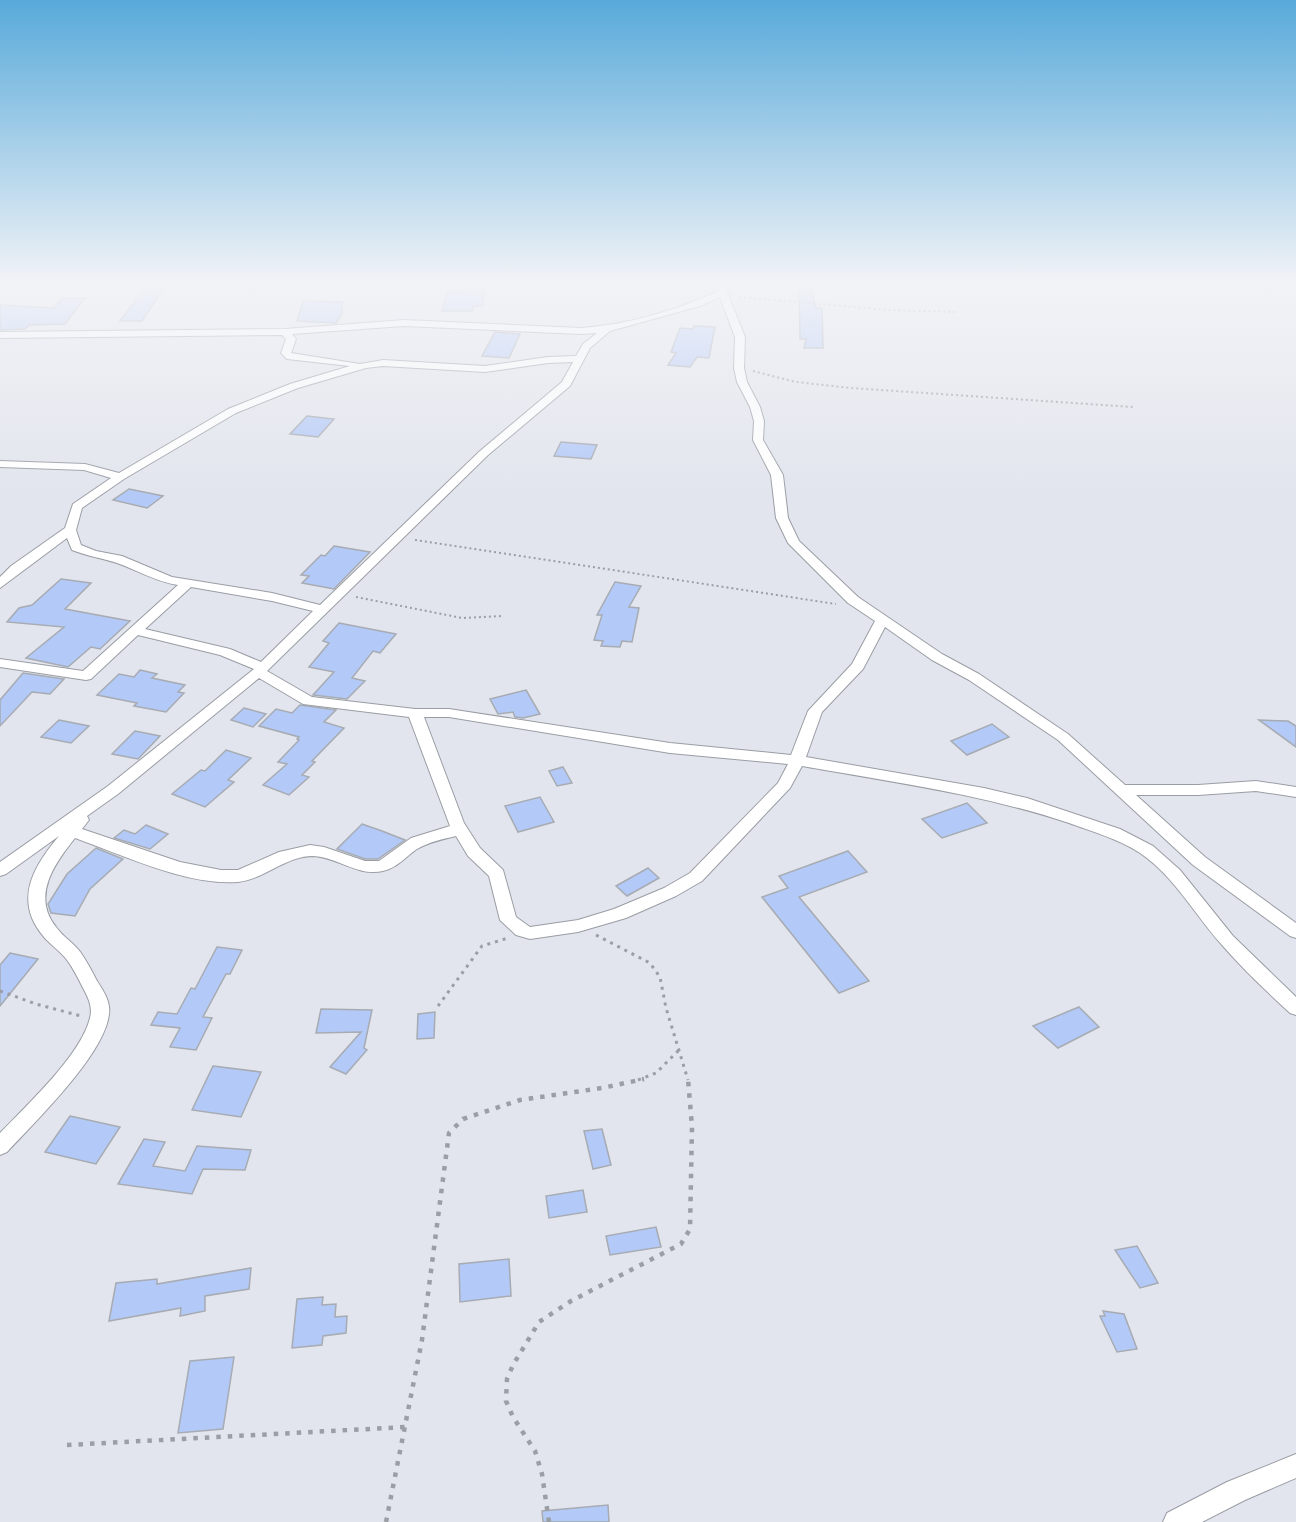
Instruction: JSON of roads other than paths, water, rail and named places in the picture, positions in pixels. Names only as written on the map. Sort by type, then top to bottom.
[{"type":"street","points":[[287,354],[290,357],[365,365]]},
{"type":"street","points":[[0,870],[92,805],[260,669],[484,453],[566,384],[581,354]]},
{"type":"street","points":[[740,354],[742,382],[759,421],[758,440],[774,466],[779,482],[782,518],[794,543],[853,600],[936,657],[983,682],[1063,737],[1199,861],[1296,932]]},
{"type":"street","points":[[323,610],[272,597],[187,584],[157,576],[118,559],[93,554],[76,547],[70,530],[77,506],[120,477],[232,411],[294,386],[365,365],[383,363],[485,369],[579,358]]},
{"type":"street","points":[[1,464],[85,467],[120,477]]},
{"type":"street","points":[[0,584],[15,569],[70,530]]},
{"type":"street","points":[[0,663],[86,676],[187,584]]},
{"type":"street","points":[[415,713],[459,829],[474,852],[497,874],[504,907],[510,920],[522,931],[530,933],[579,926],[620,914],[670,892],[696,877],[767,807],[785,785],[815,711],[858,666],[882,620]]},
{"type":"street","points":[[137,631],[225,652],[260,669],[308,701],[415,713],[449,713],[670,748],[797,760],[984,793],[1022,802],[1114,833],[1147,850],[1174,873],[1227,940],[1296,1008]]},
{"type":"street","points":[[1123,790],[1198,790],[1256,786],[1296,792]]},
{"type":"street","points":[[0,1146],[79,1056],[98,1021],[100,1007],[94,992],[73,954],[38,915],[34,899],[39,879],[55,853],[92,805]]},
{"type":"street","points":[[72,831],[222,878],[244,875],[269,863],[309,851],[324,852],[359,865],[377,867],[392,861],[416,843],[459,829]]},
{"type":"street","points":[[1176,1522],[1236,1491],[1296,1466]]}]
